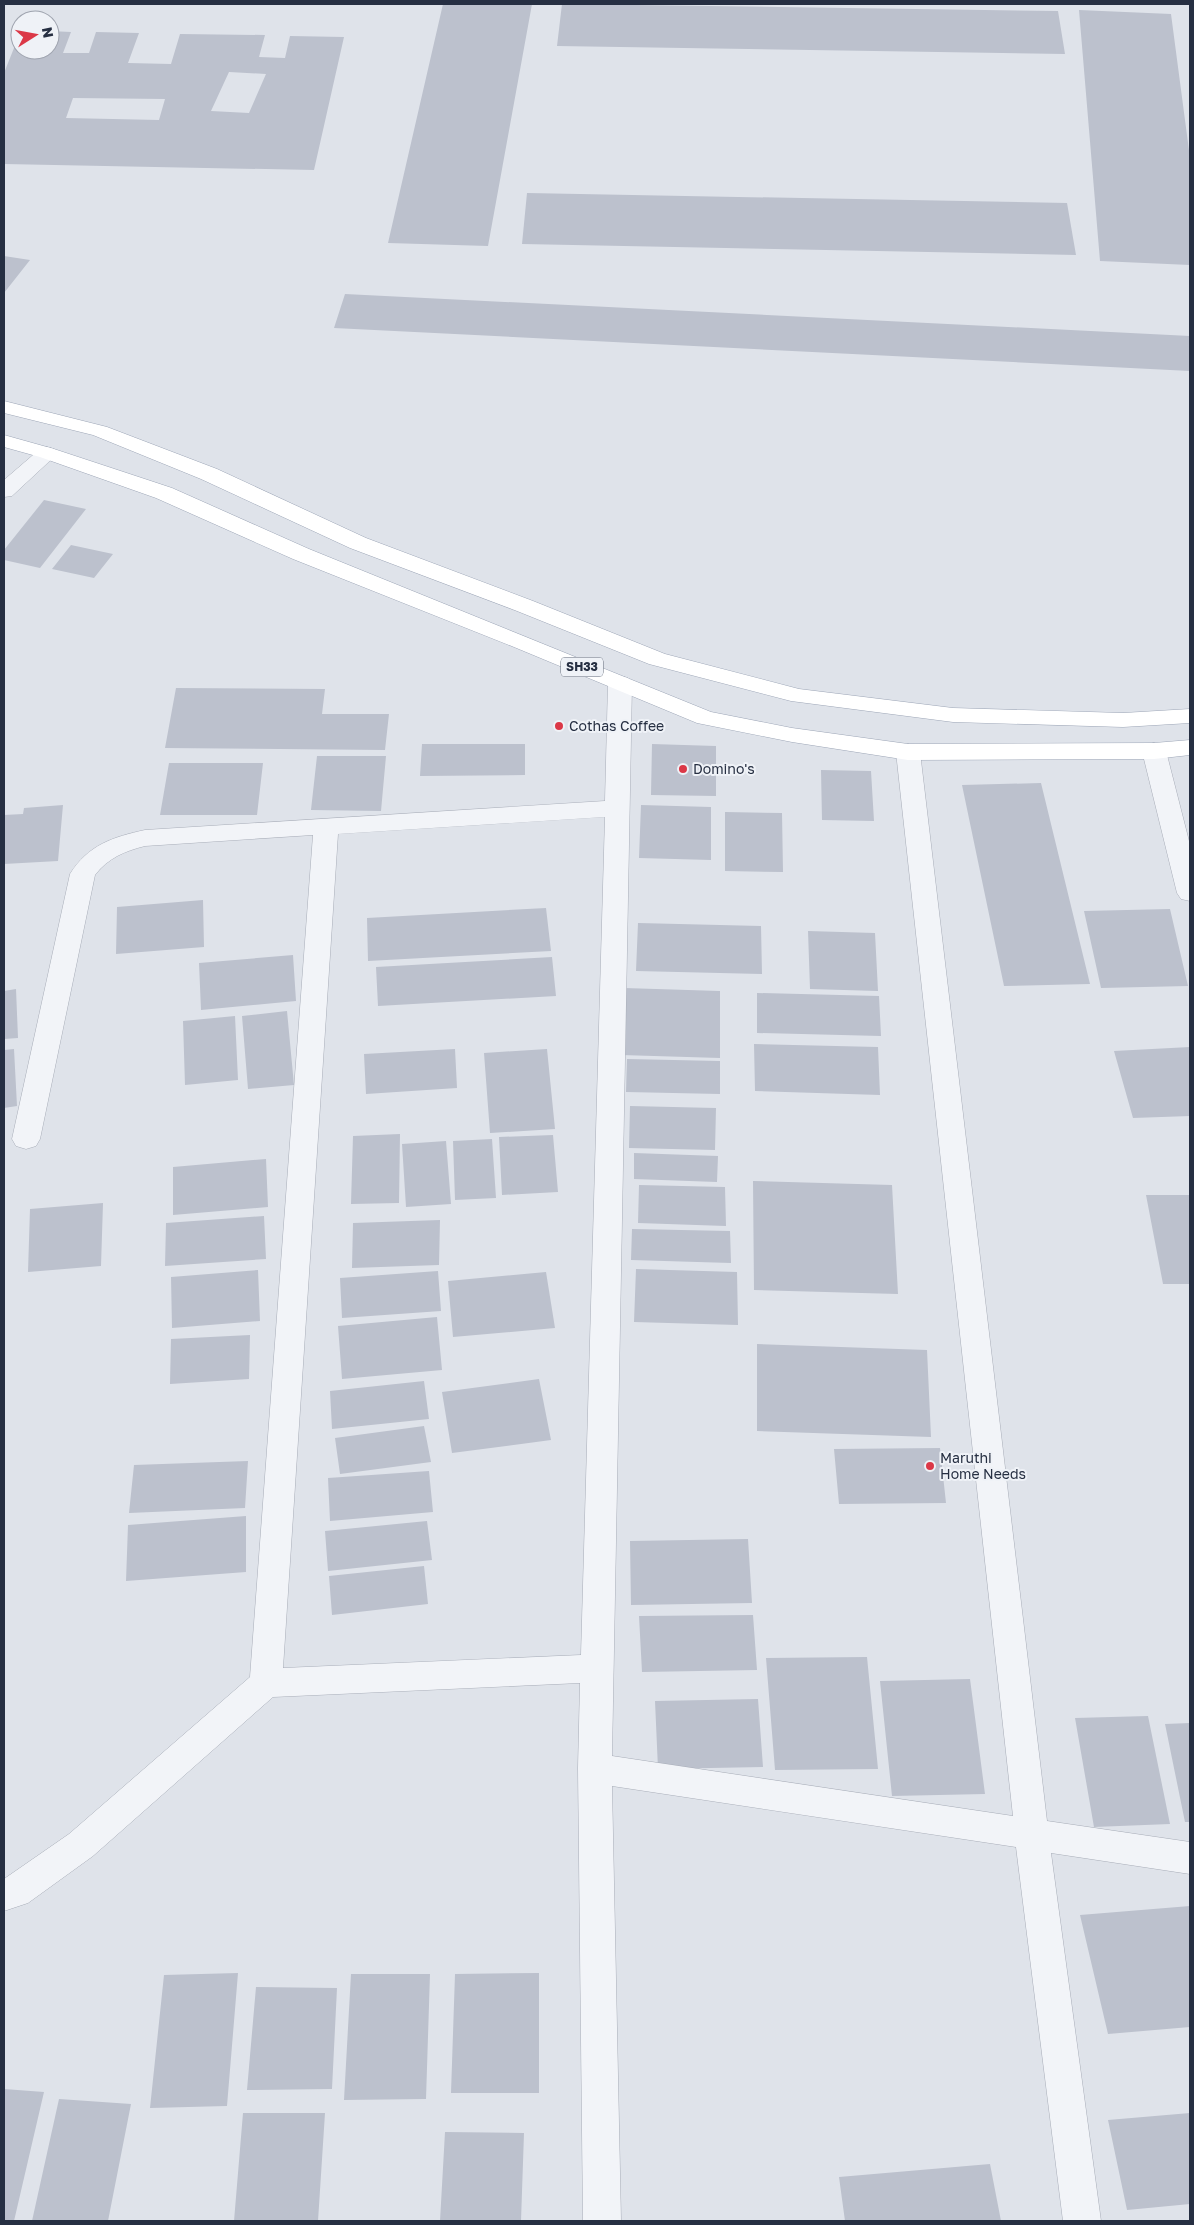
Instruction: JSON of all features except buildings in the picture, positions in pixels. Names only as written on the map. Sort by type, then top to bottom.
[{"type":"main road","name":"SH33","points":[[4,407],[100,431],[209,474],[358,543],[525,606],[657,660],[799,696],[953,715],[1123,720],[1190,716]]},
{"type":"main road","name":"SH33","points":[[4,441],[164,492],[301,554],[705,718],[792,735],[908,752],[1190,748]]},
{"type":"street","points":[[4,491],[46,453]]},
{"type":"street","points":[[602,2221],[595,1768],[620,683]]},
{"type":"street","points":[[1154,750],[1190,893]]},
{"type":"street","points":[[908,752],[1032,1836],[1082,2221]]},
{"type":"street","points":[[26,1139],[83,874],[93,859],[116,844],[145,838],[617,808]]},
{"type":"street","points":[[266,1683],[326,827]]},
{"type":"street","points":[[4,1895],[16,1892],[81,1845],[266,1683],[597,1668]]},
{"type":"street","points":[[595,1768],[1032,1836],[1190,1858]]},
{"type":"place","name":"Cothas Coffee","points":[[559,726]]},
{"type":"place","name":"Domino's","points":[[683,769]]},
{"type":"place","name":"Maruthi Home Needs","points":[[930,1466]]}]
